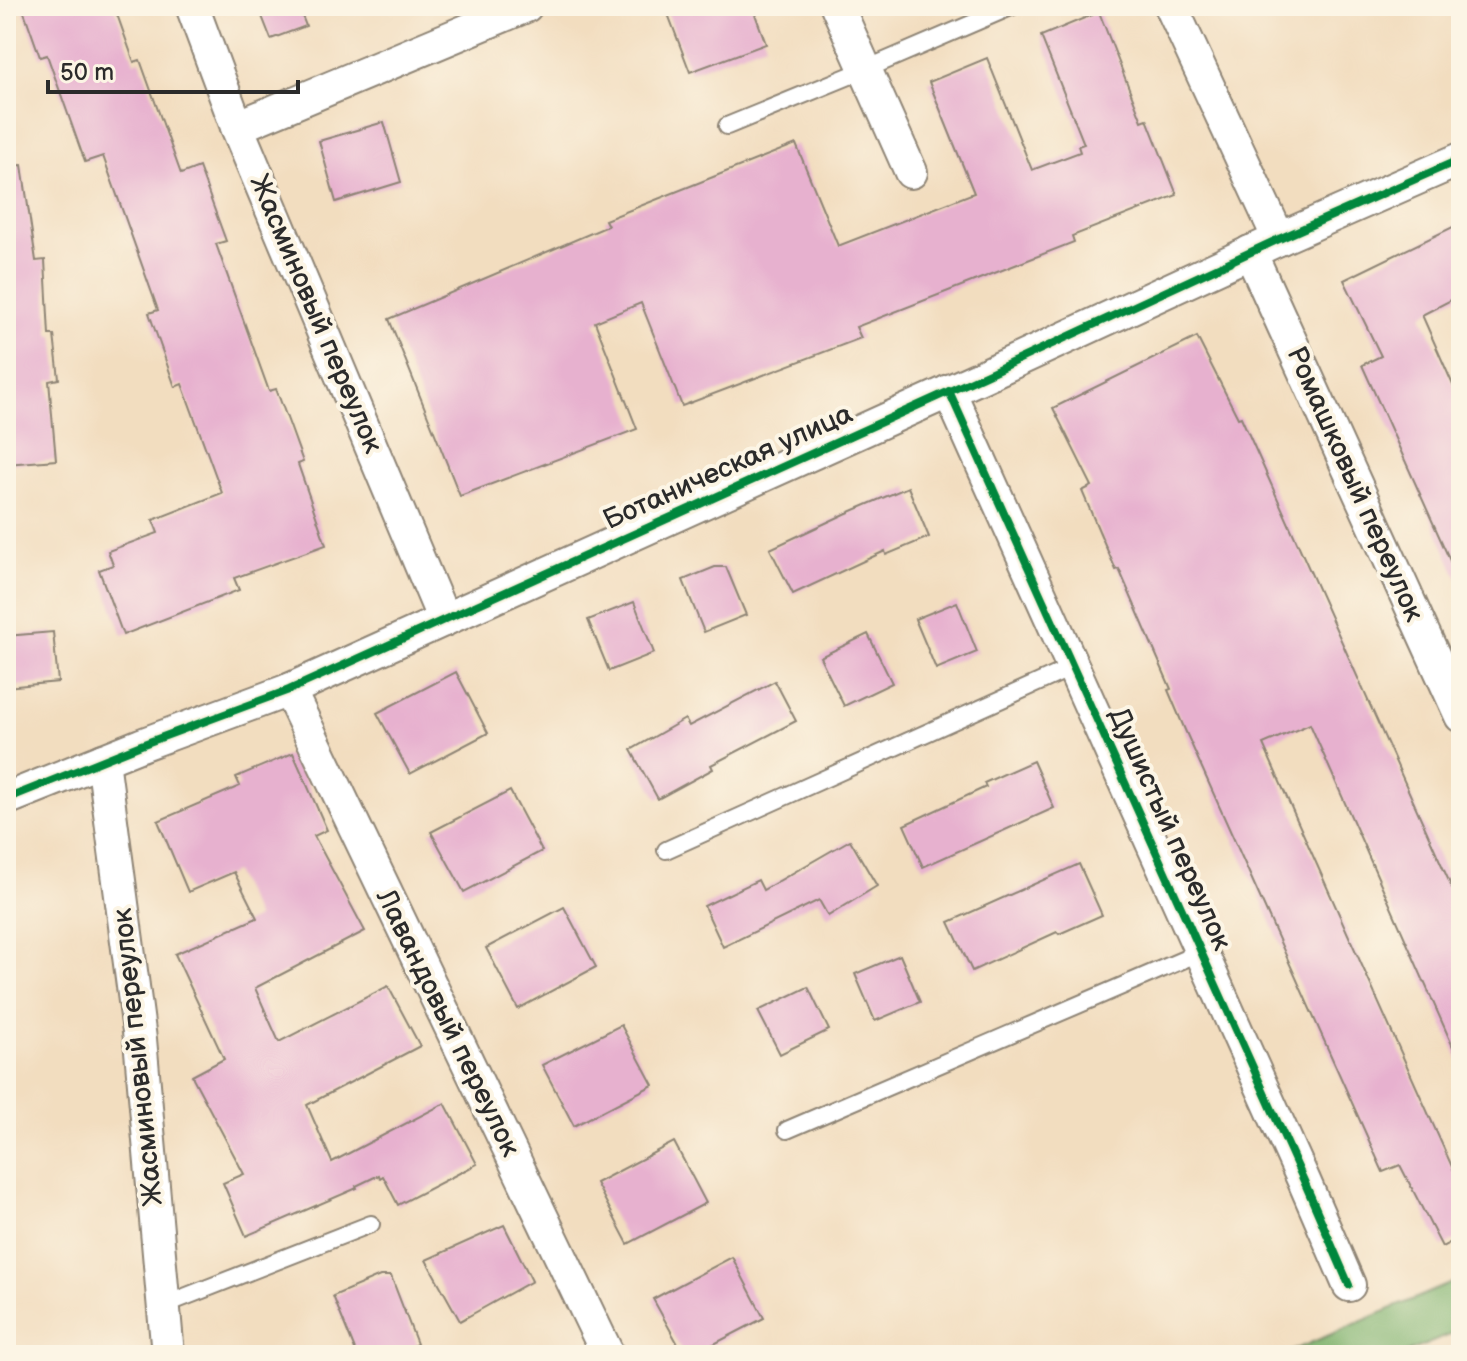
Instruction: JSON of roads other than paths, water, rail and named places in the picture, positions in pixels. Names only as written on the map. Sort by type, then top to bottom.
[{"type":"street","name":"Жасминовый переулок","points":[[192,6],[237,127],[444,620]]},
{"type":"street","points":[[237,127],[526,6]]},
{"type":"street","points":[[837,6],[911,172]]},
{"type":"street","points":[[1171,6],[1279,239]]},
{"type":"street","name":"Ботаническая улица","points":[[6,799],[289,690],[1461,159]]},
{"type":"street","name":"Ромашковый переулок","points":[[1250,252],[1461,716]]},
{"type":"street","name":"Душистый переулок","points":[[949,391],[1349,1285]]},
{"type":"street","name":"Лавандовый переулок","points":[[289,690],[608,1355]]},
{"type":"street","name":"Жасминовый переулок","points":[[103,760],[140,1039],[168,1355]]},
{"type":"lane","points":[[727,126],[1013,6]]},
{"type":"lane","points":[[666,850],[1073,667]]},
{"type":"lane","points":[[787,1130],[1201,952]]},
{"type":"lane","points":[[164,1305],[371,1224]]}]
